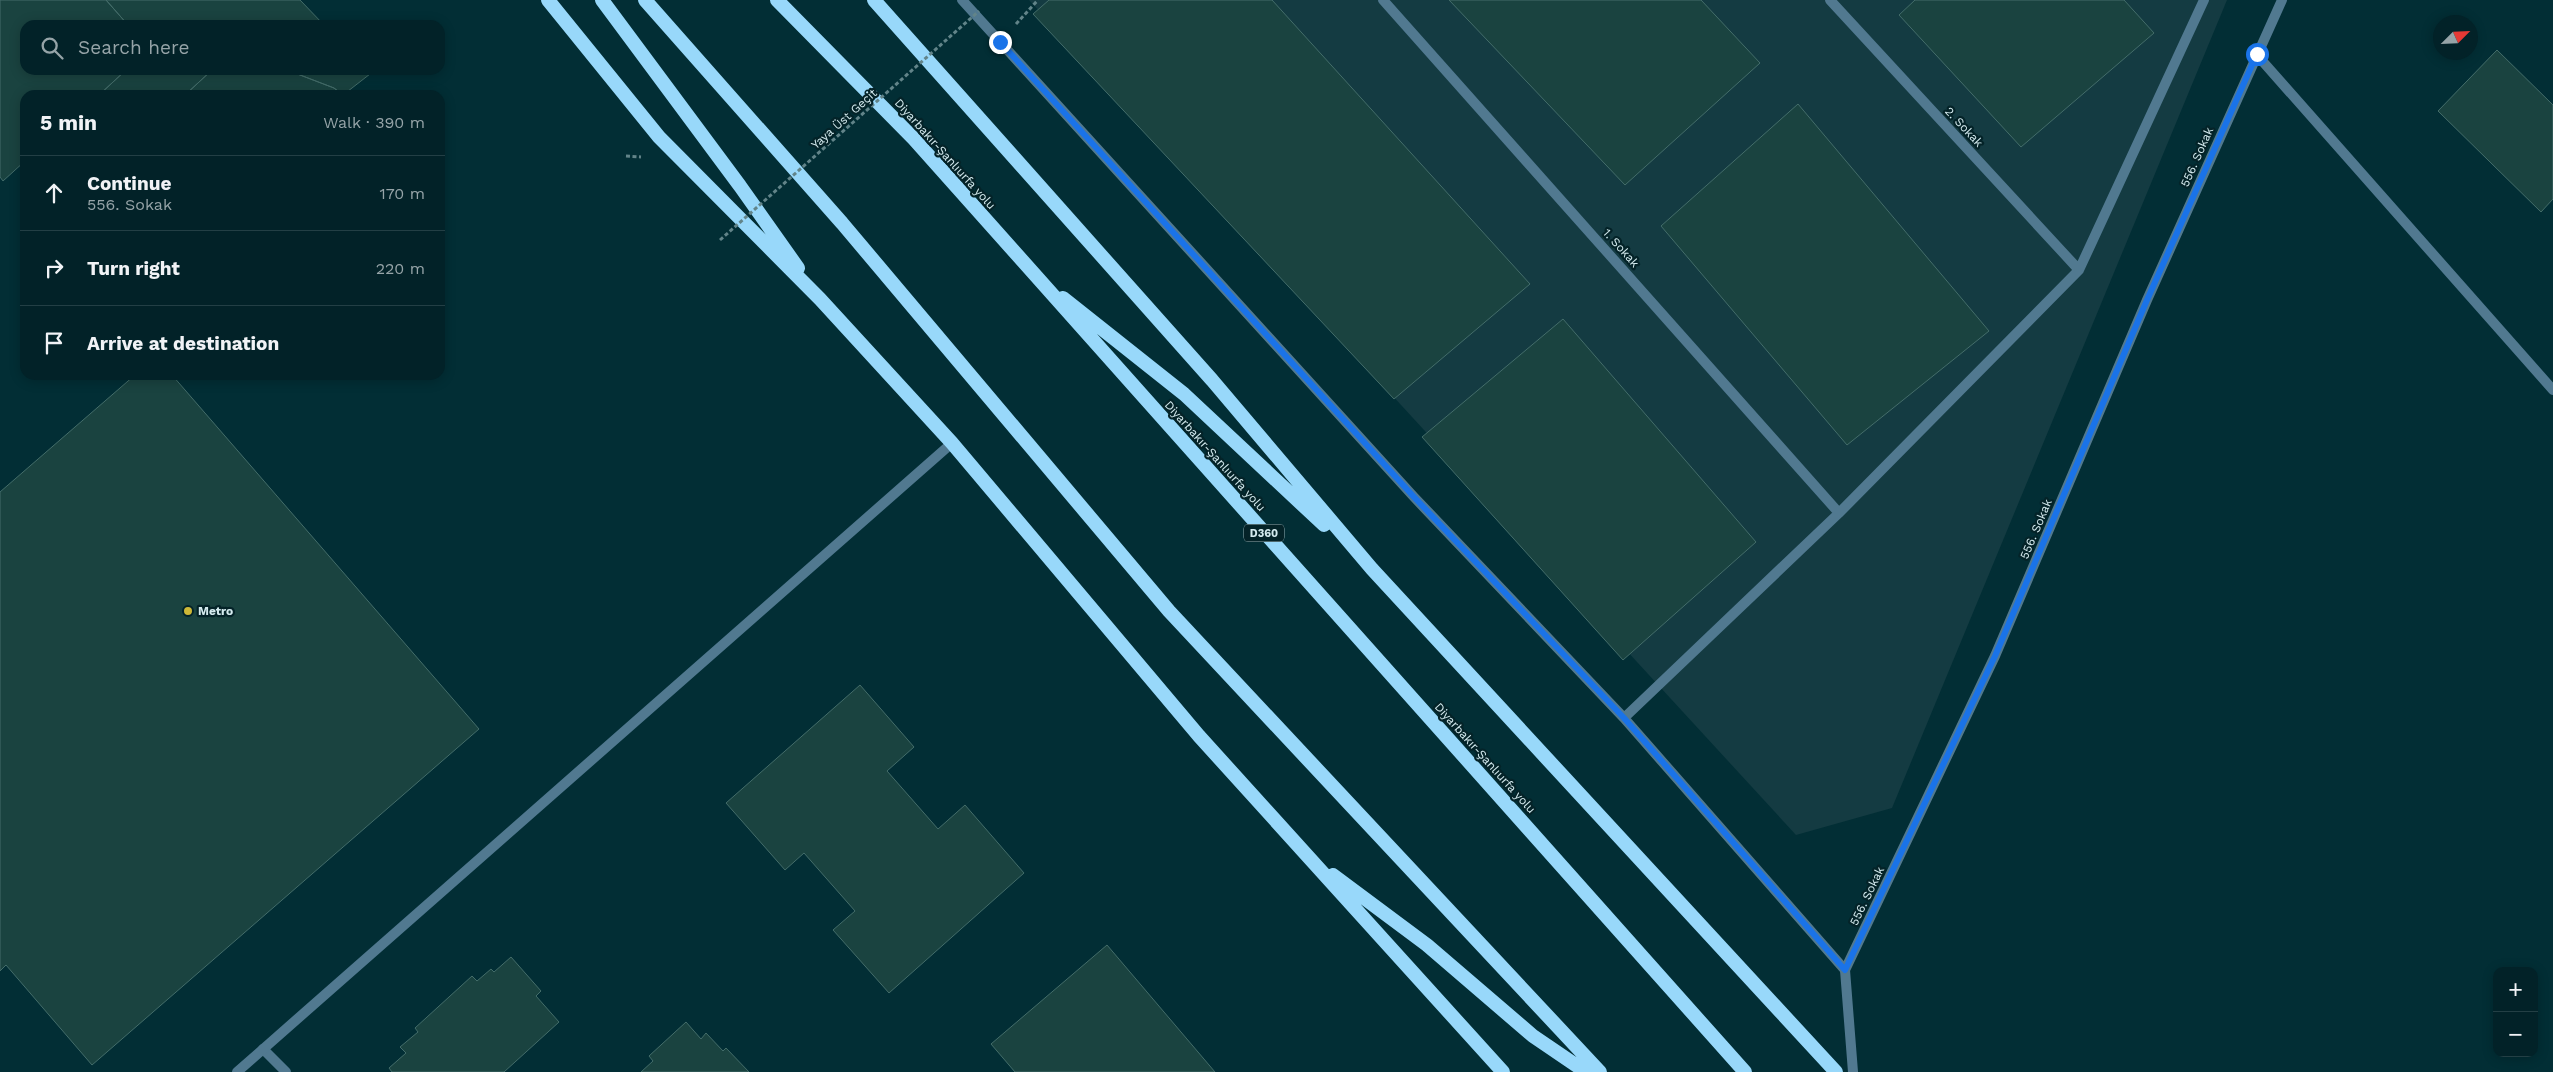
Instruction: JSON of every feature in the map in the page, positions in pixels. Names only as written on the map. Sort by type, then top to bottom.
[{"type":"highway","points":[[548,0],[659,138],[820,299],[952,443],[1199,736],[1503,1072]]},
{"type":"highway","points":[[602,0],[740,186],[820,299]]},
{"type":"highway","points":[[646,0],[842,223],[1169,610],[1600,1072]]},
{"type":"highway","name":"Diyarbakır-Şanlıurfa yolu","points":[[777,0],[914,140],[1745,1072]]},
{"type":"highway","points":[[874,0],[1212,380],[1372,569],[1836,1072]]},
{"type":"highway","points":[[1032,274],[1184,394],[1372,569]]},
{"type":"highway","points":[[1309,857],[1427,945],[1533,1036],[1586,1072]]},
{"type":"street","points":[[962,0],[1414,497],[1624,718],[1845,970],[1853,1072]]},
{"type":"street","name":"1. Sokak","points":[[1383,0],[1839,513]]},
{"type":"street","name":"2. Sokak","points":[[1830,0],[2079,270]]},
{"type":"street","points":[[1624,718],[1839,513],[2079,270],[2204,0]]},
{"type":"street","name":"556. Sokak","points":[[1845,970],[1995,656],[2147,300],[2282,0]]},
{"type":"street","points":[[2257,54],[2553,390]]},
{"type":"street","points":[[237,1072],[952,443]]},
{"type":"street","points":[[263,1049],[286,1072]]},
{"type":"path","points":[[1000,42],[1038,0]]},
{"type":"path","name":"Yaya Üst Geçit","points":[[720,240],[979,11]]},
{"type":"path","points":[[626,156],[642,157]]},
{"type":"shaded area","points":[[1029,0],[2227,0],[1892,808],[1796,835]]},
{"type":"building","points":[[0,0],[106,0],[124,20],[20,20],[20,75],[121,75],[104,90],[20,90],[20,166],[3,181],[0,177]]},
{"type":"building","points":[[106,0],[300,0],[319,20],[124,20]]},
{"type":"building","points":[[1049,0],[1272,0],[1530,284],[1394,399],[1033,14]]},
{"type":"building","points":[[1449,0],[1701,0],[1760,63],[1625,185]]},
{"type":"building","points":[[1915,0],[2124,0],[2154,33],[2021,147],[1899,15]]},
{"type":"building","points":[[2497,50],[2553,105],[2553,199],[2541,212],[2438,111]]},
{"type":"building","points":[[121,75],[207,75],[190,90],[104,90]]},
{"type":"building","points":[[207,75],[300,75],[337,90],[190,90]]},
{"type":"building","points":[[300,75],[369,75],[349,90],[337,90]]},
{"type":"building","points":[[1798,104],[1989,331],[1847,445],[1661,226]]},
{"type":"building","points":[[1563,319],[1756,542],[1623,660],[1422,437]]},
{"type":"building","name":"Metro","points":[[129,380],[176,380],[479,729],[92,1065],[6,965],[0,971],[0,492]]},
{"type":"building","points":[[860,685],[914,747],[887,771],[938,829],[965,805],[1024,873],[889,993],[833,930],[855,911],[804,853],[785,870],[726,803]]},
{"type":"building","points":[[1107,945],[1215,1072],[1015,1072],[991,1044]]},
{"type":"building","points":[[511,957],[541,991],[536,996],[559,1022],[504,1072],[392,1072],[389,1068],[406,1053],[400,1047],[418,1032],[415,1028],[472,976],[477,981],[491,969],[494,972]]},
{"type":"building","points":[[686,1022],[701,1039],[706,1033],[723,1051],[726,1048],[749,1072],[641,1072],[653,1061],[649,1056]]},
{"type":"place","name":"Metro","points":[[188,611]]},
{"type":"route","points":[[1000,42],[1414,497],[1624,718],[1845,970],[1995,656],[2147,300],[2257,54]]}]
